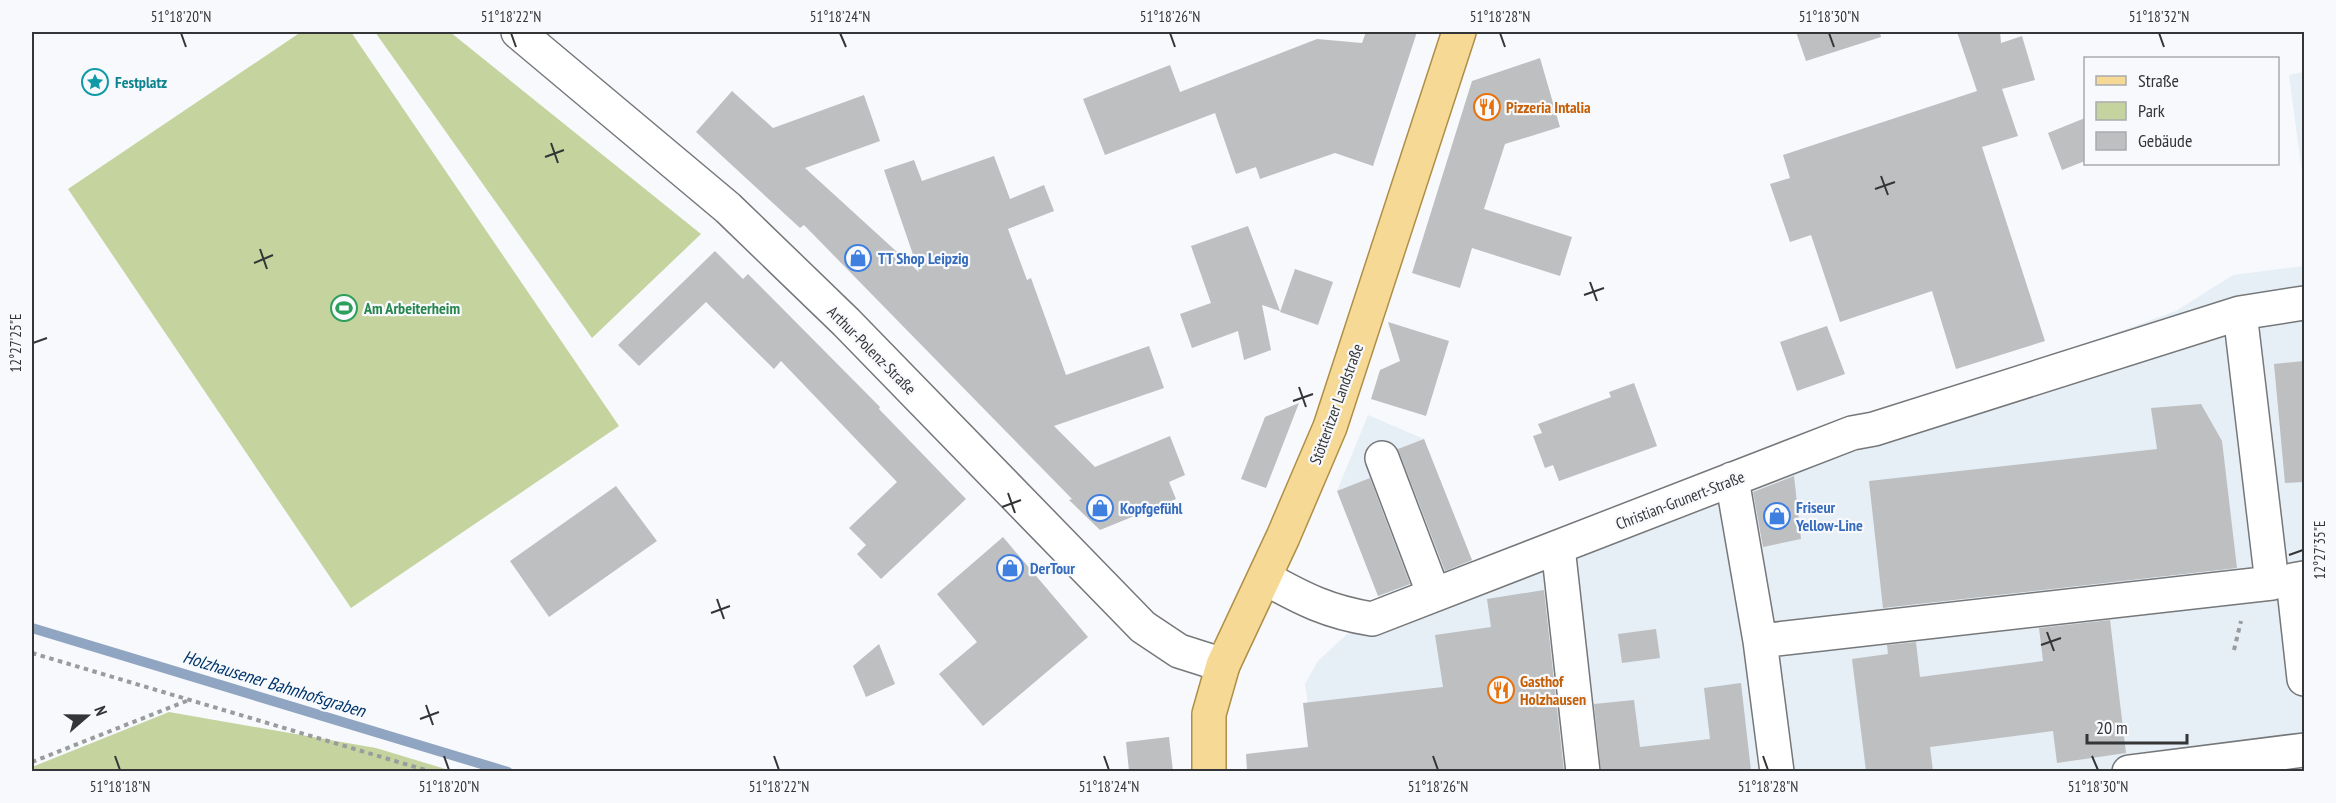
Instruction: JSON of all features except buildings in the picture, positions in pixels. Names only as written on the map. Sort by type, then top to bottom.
[{"type":"main road","name":"Stötteritzer Landstraße","points":[[1209,771],[1209,714],[1223,665],[1265,578],[1330,427],[1459,32]]},
{"type":"street","name":"Arthur-Polenz-Straße","points":[[518,32],[728,208],[846,322],[1143,627],[1179,651],[1223,665]]},
{"type":"street","name":"Christian-Grunert-Straße","points":[[1265,578],[1313,604],[1343,615],[1372,619],[1852,433],[1874,429],[2240,313],[2304,303]]},
{"type":"street","points":[[2240,313],[2290,580],[2304,680]]},
{"type":"street","points":[[1382,458],[1434,595]]},
{"type":"street","points":[[1732,479],[1760,641],[1777,771]]},
{"type":"street","points":[[1558,547],[1583,771]]},
{"type":"street","points":[[1760,641],[2290,580]]},
{"type":"street","points":[[2129,771],[2304,750]]},
{"type":"path","points":[[32,653],[432,771]]},
{"type":"path","points":[[32,762],[190,700]]},
{"type":"shaded area","points":[[2304,72],[2304,187],[2289,75]]},
{"type":"shaded area","points":[[2304,266],[2304,771],[1318,771],[1305,684],[1318,661],[1373,610],[1715,478],[2176,311],[2233,275]]},
{"type":"shaded area","points":[[1368,415],[1424,439],[1473,563],[1380,600],[1337,491]]},
{"type":"green space","name":"Am Arbeiterheim","points":[[301,32],[351,32],[619,426],[351,608],[68,189]]},
{"type":"green space","points":[[375,32],[450,32],[701,234],[592,338]]},
{"type":"green space","points":[[169,712],[376,748],[452,771],[32,771],[32,767]]},
{"type":"waterway","name":"Holzhausener Bahnhofsgraben","points":[[32,628],[508,772]]},
{"type":"place","name":"Festplatz","points":[[95,82]]},
{"type":"place","name":"Pizzeria Intalia","points":[[1487,107]]},
{"type":"place","name":"TT Shop Leipzig","points":[[858,258]]},
{"type":"place","name":"Am Arbeiterheim","points":[[344,308]]},
{"type":"place","name":"Kopfgefühl","points":[[1100,508]]},
{"type":"place","name":"Friseur Yellow-Line","points":[[1777,516]]},
{"type":"place","name":"DerTour","points":[[1010,568]]},
{"type":"place","name":"Gasthof Holzhausen","points":[[1501,690]]}]
